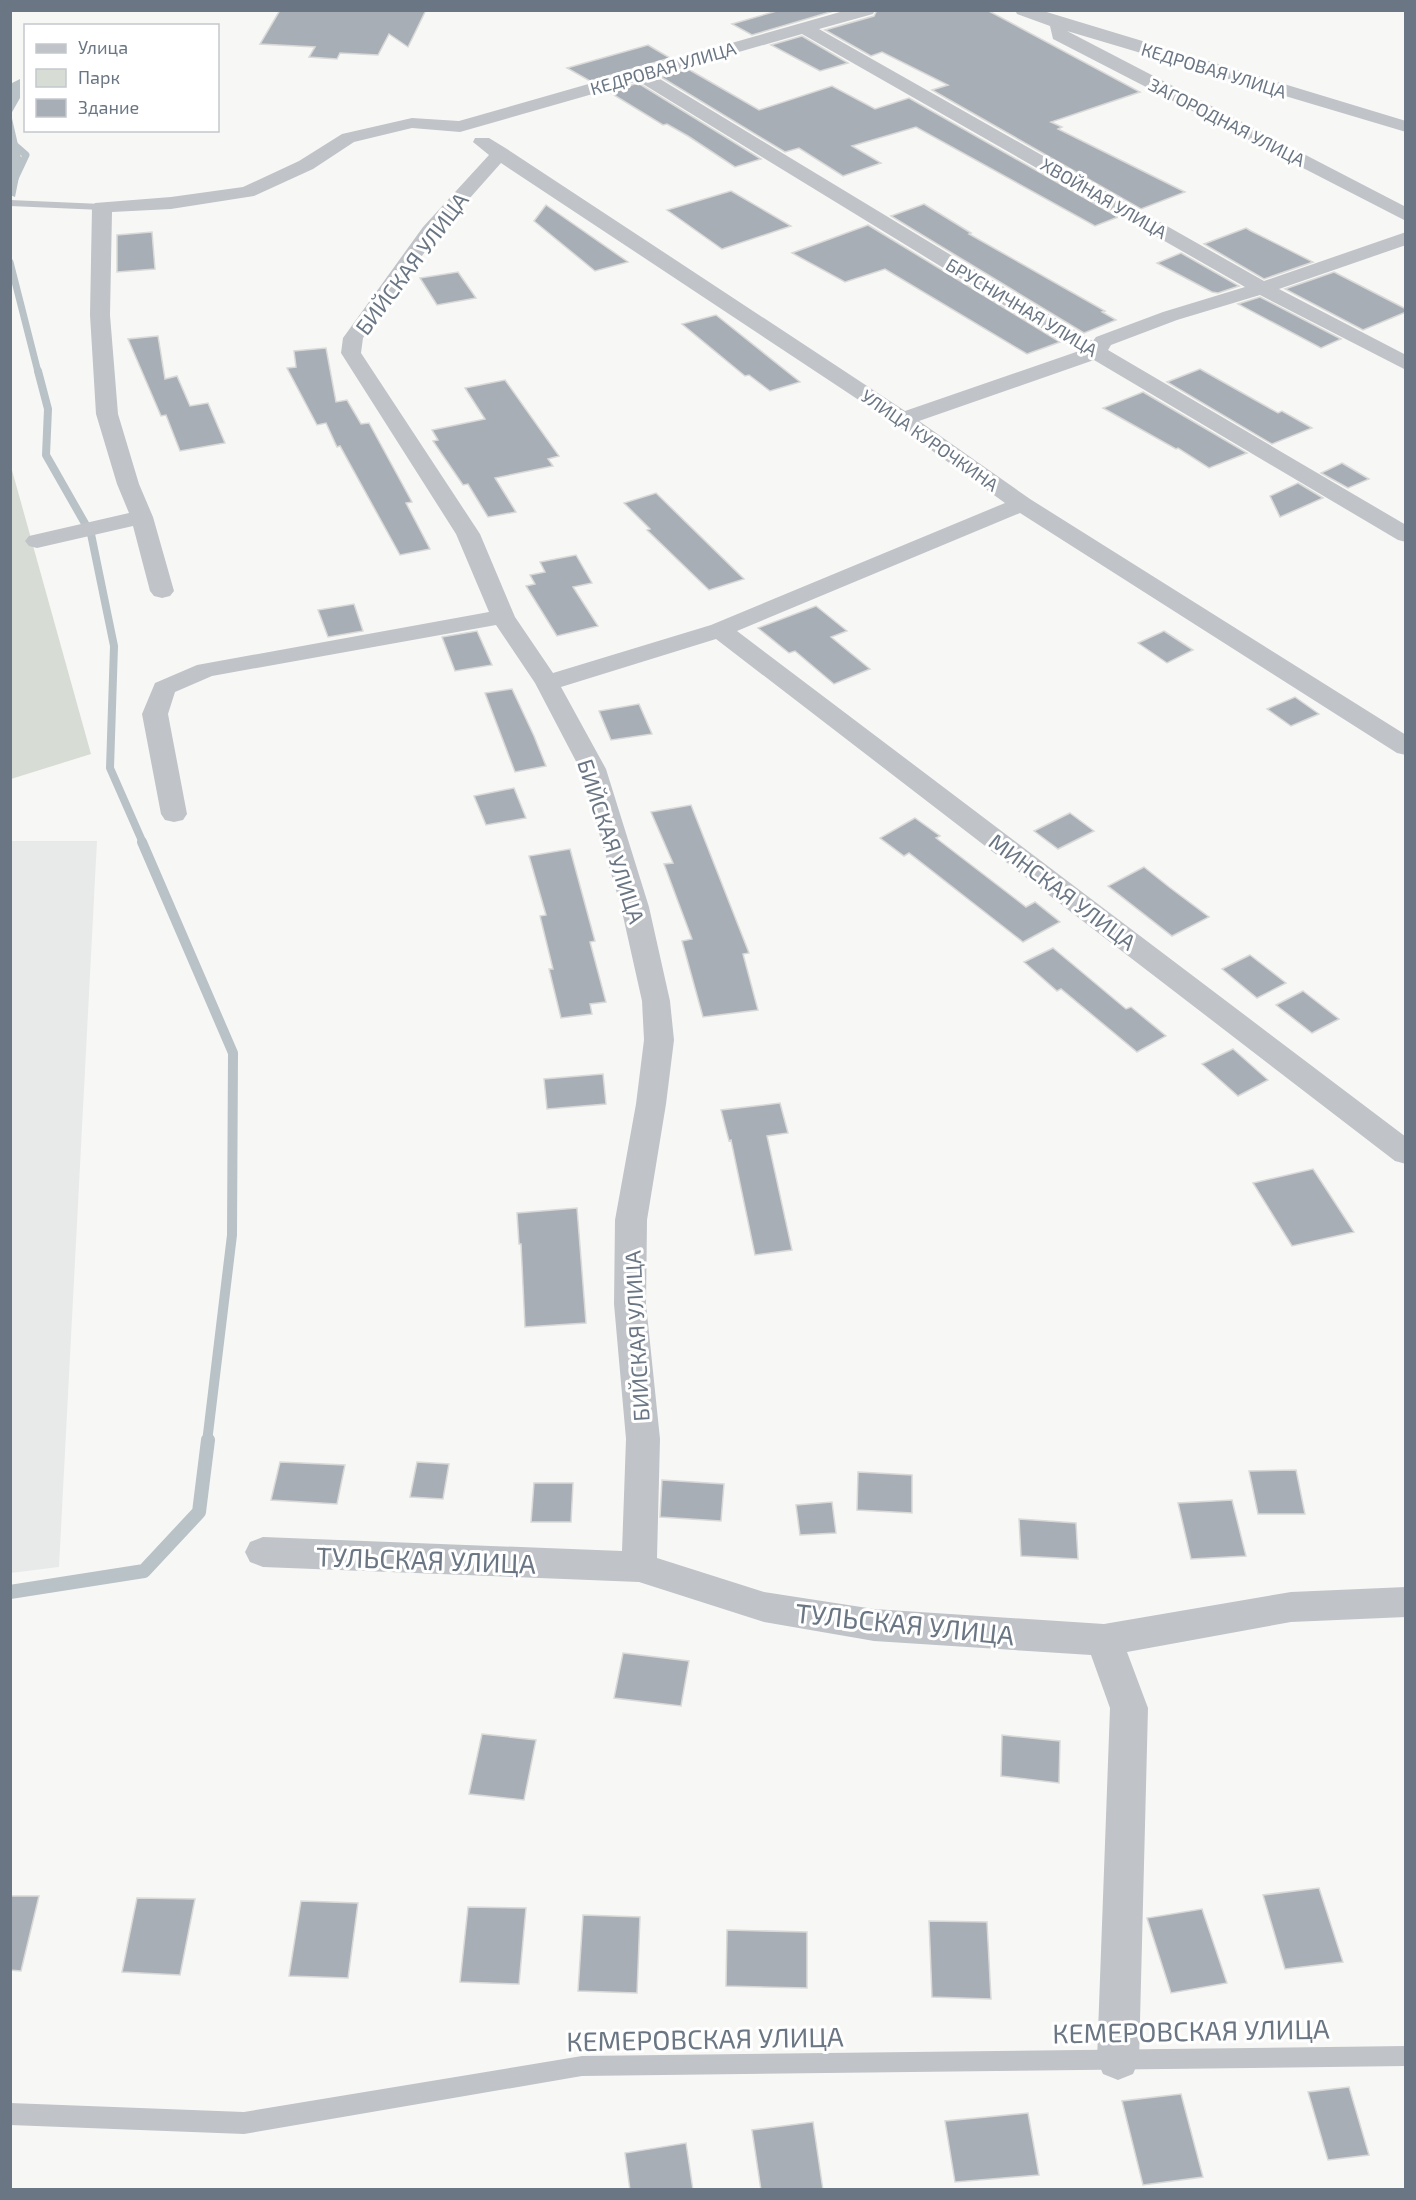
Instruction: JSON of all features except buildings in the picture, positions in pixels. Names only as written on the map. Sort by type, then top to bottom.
[{"type":"street","name":"КЕДРОВАЯ УЛИЦА","points":[[460,127],[867,10]]},
{"type":"street","name":"КЕДРОВАЯ УЛИЦА","points":[[1023,10],[1058,23],[1406,127]]},
{"type":"street","name":"ЗАГОРОДНАЯ УЛИЦА","points":[[1058,23],[1059,35],[1406,214]]},
{"type":"street","name":"ХВОЙНАЯ УЛИЦА","points":[[804,28],[1262,288],[1406,364]]},
{"type":"street","name":"БРУСНИЧНАЯ УЛИЦА","points":[[640,75],[1096,352],[1406,535]]},
{"type":"street","points":[[162,591],[142,517],[128,484],[107,414],[100,315],[102,207],[171,203],[247,192],[306,165],[348,138],[412,123],[460,127]]},
{"type":"street","name":"УЛИЦА КУРОЧКИНА","points":[[460,127],[903,419],[1022,504],[1406,747]]},
{"type":"street","name":"БИЙСКАЯ УЛИЦА","points":[[500,153],[430,231],[353,338],[351,352],[468,534],[503,617],[548,683],[593,769],[635,907],[656,1001],[659,1040],[651,1104],[631,1220],[630,1304],[643,1439],[639,1567]]},
{"type":"street","points":[[903,419],[1096,352],[1103,341],[1170,316],[1262,288],[1406,238]]},
{"type":"street","points":[[548,683],[720,630],[1022,504]]},
{"type":"street","points":[[37,541],[142,517]]},
{"type":"street","points":[[174,814],[155,714],[164,688],[206,670],[503,617]]},
{"type":"street","name":"МИНСКАЯ УЛИЦА","points":[[720,630],[1406,1153]]},
{"type":"street","name":"ТУЛЬСКАЯ УЛИЦА","points":[[263,1552],[639,1567],[764,1607],[874,1625],[1104,1640],[1291,1607],[1406,1602]]},
{"type":"street","points":[[1104,1640],[1129,1708],[1118,2060]]},
{"type":"lane","points":[[10,203],[102,207]]},
{"type":"lane","name":"КЕМЕРОВСКАЯ УЛИЦА","points":[[10,2114],[244,2123],[582,2066],[1406,2056]]},
{"type":"shaded area","points":[[20,79],[20,98],[11,114],[22,162],[15,197],[10,195],[10,84]]},
{"type":"shaded area","points":[[11,841],[97,841],[59,1567],[11,1573]]},
{"type":"green space","points":[[10,463],[91,754],[11,779],[10,779]]},
{"type":"waterway","points":[[10,141],[26,155],[10,189]]},
{"type":"waterway","points":[[10,262],[38,372]]},
{"type":"waterway","points":[[38,371],[48,409],[46,455],[91,534],[114,646],[110,768],[143,843]]},
{"type":"waterway","points":[[142,842],[233,1053],[232,1235],[207,1442]]},
{"type":"waterway","points":[[10,1592],[144,1571],[199,1512],[208,1440]]}]
